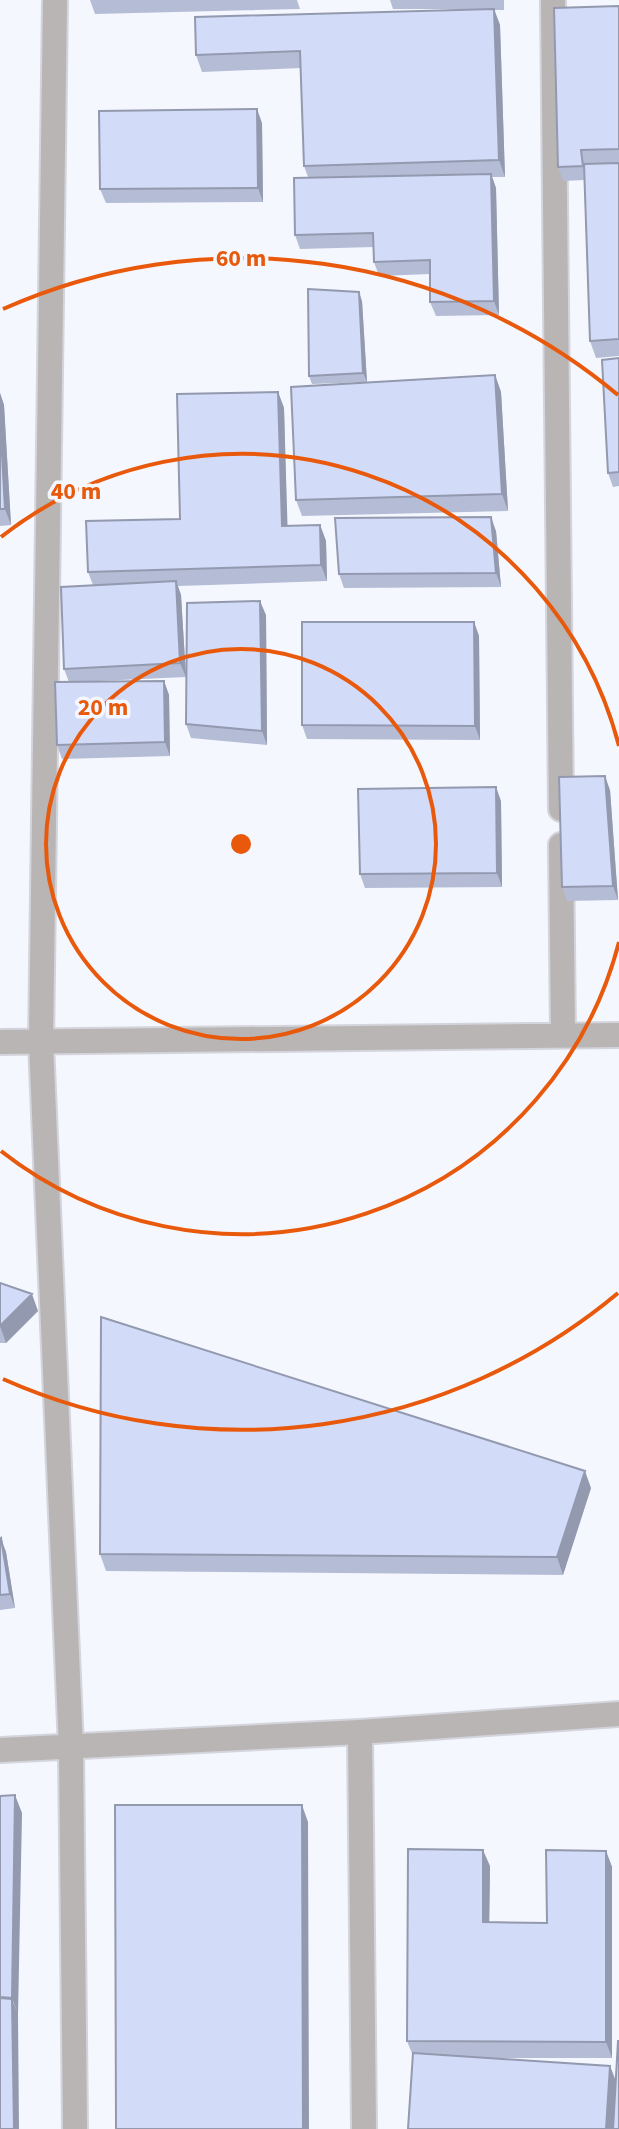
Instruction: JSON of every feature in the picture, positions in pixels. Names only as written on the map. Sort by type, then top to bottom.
[{"type":"street","points":[[55,0],[41,1043],[71,1748],[75,2129]]},
{"type":"street","points":[[553,0],[563,1035]]},
{"type":"street","points":[[0,1042],[619,1035]]},
{"type":"street","points":[[0,1750],[360,1732],[619,1714]]},
{"type":"street","points":[[360,1732],[364,2129]]},
{"type":"building","points":[[619,6],[619,149],[581,150],[583,166],[558,167],[554,8]]},
{"type":"building","points":[[494,9],[499,160],[304,166],[300,51],[196,55],[195,17]]},
{"type":"building","points":[[257,109],[258,188],[100,189],[99,111]]},
{"type":"building","points":[[619,163],[619,339],[590,341],[584,164]]},
{"type":"building","points":[[491,174],[494,301],[430,302],[430,260],[374,262],[373,233],[295,235],[294,178]]},
{"type":"building","points":[[308,289],[359,292],[363,373],[309,376]]},
{"type":"building","points":[[619,358],[619,472],[608,473],[602,360]]},
{"type":"building","points":[[495,375],[502,494],[296,500],[291,387]]},
{"type":"building","points":[[278,392],[282,526],[320,525],[321,565],[88,572],[86,521],[180,519],[177,394]]},
{"type":"building","points":[[0,418],[5,509],[0,509]]},
{"type":"building","points":[[491,517],[496,573],[339,574],[335,518]]},
{"type":"building","points":[[176,581],[180,663],[64,669],[61,587]]},
{"type":"building","points":[[260,601],[262,731],[186,724],[187,603]]},
{"type":"building","points":[[302,622],[474,622],[475,726],[302,725]]},
{"type":"building","points":[[164,681],[165,742],[57,745],[55,682]]},
{"type":"building","points":[[605,776],[613,886],[562,887],[559,777]]},
{"type":"building","points":[[496,787],[497,873],[360,874],[358,789]]},
{"type":"building","points":[[0,1283],[32,1294],[0,1326]]},
{"type":"building","points":[[101,1317],[585,1471],[557,1557],[100,1554]]},
{"type":"building","points":[[0,1539],[10,1594],[0,1595]]},
{"type":"building","points":[[15,1795],[12,1998],[0,1997],[0,1796]]},
{"type":"building","points":[[115,1805],[302,1805],[303,2129],[116,2129]]},
{"type":"building","points":[[408,1849],[483,1850],[483,1922],[547,1923],[546,1850],[606,1851],[606,2042],[407,2041]]},
{"type":"building","points":[[0,1998],[12,1999],[14,2129],[0,2129]]},
{"type":"building","points":[[618,2041],[619,2129],[613,2129]]},
{"type":"building","points":[[413,2053],[610,2066],[606,2129],[408,2129]]}]
